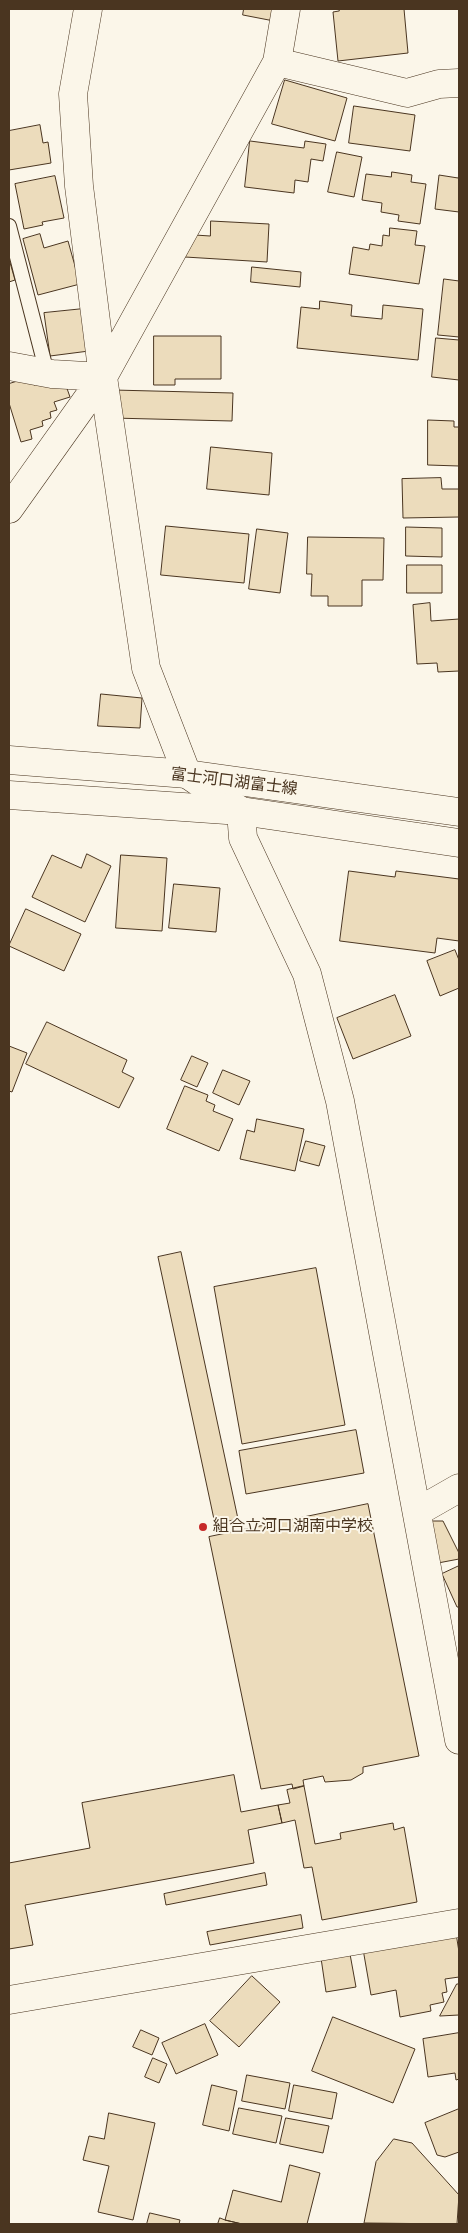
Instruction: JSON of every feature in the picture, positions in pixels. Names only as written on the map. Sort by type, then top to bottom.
[{"type":"street","points":[[88,9],[73,94],[79,186],[103,377],[146,668],[187,774],[241,811],[243,838],[307,974],[340,1101],[459,1740]]},
{"type":"street","points":[[9,509],[103,377],[277,62],[286,9]]},
{"type":"street","points":[[277,62],[407,93],[439,84],[459,83]]},
{"type":"street","points":[[9,366],[47,373],[103,377]]},
{"type":"street","name":"富士河口湖富士線","points":[[9,760],[187,774],[459,812]]},
{"type":"street","name":"富士河口湖富士線","points":[[9,795],[241,811],[459,843]]},
{"type":"street","points":[[417,1512],[459,1488]]},
{"type":"street","points":[[9,2000],[459,1923]]},
{"type":"lane","points":[[9,226],[47,373]]},
{"type":"building","points":[[244,9],[277,9],[274,21],[243,15]]},
{"type":"building","points":[[339,9],[404,9],[408,53],[338,61],[333,12],[339,11]]},
{"type":"building","points":[[285,80],[347,98],[335,141],[272,124]]},
{"type":"building","points":[[354,106],[415,115],[410,151],[349,143]]},
{"type":"building","points":[[40,125],[43,143],[48,142],[51,163],[9,170],[9,131]]},
{"type":"building","points":[[250,141],[304,148],[305,141],[326,144],[323,161],[311,159],[308,182],[295,180],[294,193],[245,187]]},
{"type":"building","points":[[337,152],[362,157],[354,197],[328,192]]},
{"type":"building","points":[[459,168],[459,212],[435,209],[439,175],[458,178]]},
{"type":"building","points":[[392,172],[412,175],[411,182],[426,184],[420,224],[398,221],[399,215],[381,212],[382,203],[362,200],[366,174],[391,177]]},
{"type":"building","points":[[55,176],[64,218],[42,222],[43,225],[24,229],[15,184]]},
{"type":"building","points":[[211,221],[269,224],[267,262],[185,257],[195,235],[210,236]]},
{"type":"building","points":[[390,228],[417,231],[415,245],[425,246],[419,284],[349,274],[353,247],[369,250],[370,244],[382,246],[383,235],[389,236]]},
{"type":"building","points":[[40,234],[44,248],[68,241],[80,284],[38,295],[23,239]]},
{"type":"building","points":[[9,259],[15,280],[9,282]]},
{"type":"building","points":[[252,267],[301,272],[300,287],[251,282]]},
{"type":"building","points":[[444,279],[459,281],[459,337],[438,335]]},
{"type":"building","points":[[320,301],[352,305],[351,316],[382,319],[383,305],[423,309],[418,360],[297,348],[301,307],[319,309]]},
{"type":"building","points":[[83,309],[89,351],[50,356],[44,313]]},
{"type":"building","points":[[154,336],[221,336],[221,379],[175,379],[175,385],[154,385]]},
{"type":"building","points":[[436,338],[459,340],[459,380],[432,377]]},
{"type":"building","points":[[32,377],[34,385],[52,379],[64,380],[70,397],[54,402],[57,410],[50,412],[51,418],[42,421],[43,426],[30,430],[32,439],[21,442],[9,403],[9,384]]},
{"type":"building","points":[[113,390],[233,393],[232,421],[112,418]]},
{"type":"building","points":[[428,420],[454,421],[454,427],[459,427],[459,466],[428,465]]},
{"type":"building","points":[[211,447],[272,453],[269,495],[207,489]]},
{"type":"building","points":[[441,478],[442,489],[459,489],[459,517],[403,518],[402,479]]},
{"type":"building","points":[[166,526],[249,534],[244,583],[161,575]]},
{"type":"building","points":[[406,527],[442,528],[442,557],[406,556]]},
{"type":"building","points":[[257,529],[288,533],[280,593],[249,589]]},
{"type":"building","points":[[308,537],[384,538],[383,580],[362,580],[362,606],[328,606],[328,596],[311,596],[312,574],[307,574]]},
{"type":"building","points":[[407,565],[442,565],[442,593],[407,593]]},
{"type":"building","points":[[430,603],[431,621],[459,619],[459,671],[438,672],[437,663],[417,664],[413,605]]},
{"type":"building","points":[[101,694],[142,698],[140,728],[98,726]]},
{"type":"building","points":[[87,854],[111,866],[85,922],[32,897],[52,855],[81,868]]},
{"type":"building","points":[[121,855],[167,858],[162,931],[116,928]]},
{"type":"building","points":[[349,871],[395,877],[396,871],[459,879],[459,941],[437,938],[435,953],[340,941]]},
{"type":"building","points":[[174,884],[220,888],[216,932],[169,928]]},
{"type":"building","points":[[26,909],[81,934],[64,971],[9,946]]},
{"type":"building","points":[[455,950],[459,960],[459,988],[440,996],[427,961]]},
{"type":"building","points":[[395,995],[411,1036],[353,1059],[337,1018]]},
{"type":"building","points":[[47,1022],[127,1060],[122,1072],[134,1078],[119,1108],[26,1064]]},
{"type":"building","points":[[9,1046],[27,1053],[12,1092],[9,1091]]},
{"type":"building","points":[[192,1056],[208,1063],[197,1087],[181,1080]]},
{"type":"building","points":[[223,1070],[250,1081],[239,1105],[213,1093]]},
{"type":"building","points":[[185,1086],[208,1095],[206,1101],[215,1105],[213,1111],[233,1119],[219,1151],[167,1129]]},
{"type":"building","points":[[257,1119],[304,1129],[295,1171],[240,1159],[247,1130],[254,1132]]},
{"type":"building","points":[[306,1141],[325,1146],[319,1166],[300,1161]]},
{"type":"building","points":[[181,1252],[238,1519],[215,1524],[158,1257]]},
{"type":"building","points":[[316,1268],[345,1425],[242,1444],[214,1287]]},
{"type":"building","points":[[356,1430],[364,1473],[246,1494],[239,1451]]},
{"type":"building","points":[[368,1504],[419,1756],[363,1767],[363,1773],[351,1780],[325,1782],[323,1776],[303,1780],[304,1786],[293,1789],[292,1784],[261,1789],[209,1537]]},
{"type":"building","points":[[427,1521],[443,1521],[459,1553],[459,1559],[438,1563]]},
{"type":"building","points":[[459,1566],[459,1607],[457,1607],[442,1574]]},
{"type":"building","points":[[234,1775],[241,1812],[278,1805],[282,1823],[248,1830],[254,1863],[25,1905],[33,1945],[9,1949],[9,1863],[90,1848],[82,1803]]},
{"type":"building","points":[[304,1786],[315,1844],[341,1839],[340,1833],[393,1823],[394,1830],[404,1827],[417,1902],[322,1920],[312,1867],[304,1868],[295,1820],[282,1823],[278,1805],[290,1803],[287,1790]]},
{"type":"building","points":[[265,1873],[267,1885],[166,1905],[164,1894]]},
{"type":"building","points":[[301,1915],[303,1928],[210,1945],[207,1932]]},
{"type":"building","points":[[456,1933],[459,1952],[459,1977],[445,1979],[447,1992],[442,1993],[444,2002],[430,2005],[431,2011],[400,2017],[396,1990],[371,1995],[363,1949]]},
{"type":"building","points":[[350,1954],[356,1987],[326,1992],[321,1958]]},
{"type":"building","points":[[252,1976],[280,2002],[239,2047],[210,2021]]},
{"type":"building","points":[[457,1984],[459,1984],[459,2015],[440,2016]]},
{"type":"building","points":[[333,2017],[415,2049],[393,2103],[312,2071]]},
{"type":"building","points":[[205,2024],[218,2055],[176,2074],[162,2043]]},
{"type":"building","points":[[141,2030],[159,2038],[152,2055],[133,2047]]},
{"type":"building","points":[[459,2033],[459,2079],[456,2080],[455,2073],[428,2077],[423,2039]]},
{"type":"building","points":[[153,2058],[167,2064],[159,2083],[145,2077]]},
{"type":"building","points":[[247,2075],[290,2083],[285,2109],[242,2101]]},
{"type":"building","points":[[212,2085],[237,2091],[229,2131],[203,2125]]},
{"type":"building","points":[[294,2085],[337,2093],[332,2119],[289,2111]]},
{"type":"building","points":[[239,2108],[282,2116],[276,2143],[233,2134]]},
{"type":"building","points":[[459,2109],[459,2152],[445,2157],[437,2155],[425,2123]]},
{"type":"building","points":[[109,2113],[155,2123],[133,2220],[98,2212],[109,2166],[83,2160],[89,2136],[104,2139]]},
{"type":"building","points":[[286,2118],[329,2126],[323,2153],[280,2144]]},
{"type":"building","points":[[394,2139],[412,2143],[459,2195],[457,2224],[364,2223],[376,2162]]},
{"type":"building","points":[[290,2165],[320,2173],[307,2224],[242,2224],[225,2220],[233,2190],[281,2202]]},
{"type":"building","points":[[150,2213],[180,2220],[179,2224],[147,2224]]},
{"type":"building","points":[[220,2218],[225,2220],[242,2224],[218,2224]]},
{"type":"place","name":"組合立河口湖南中学校","points":[[203,1527]]}]
